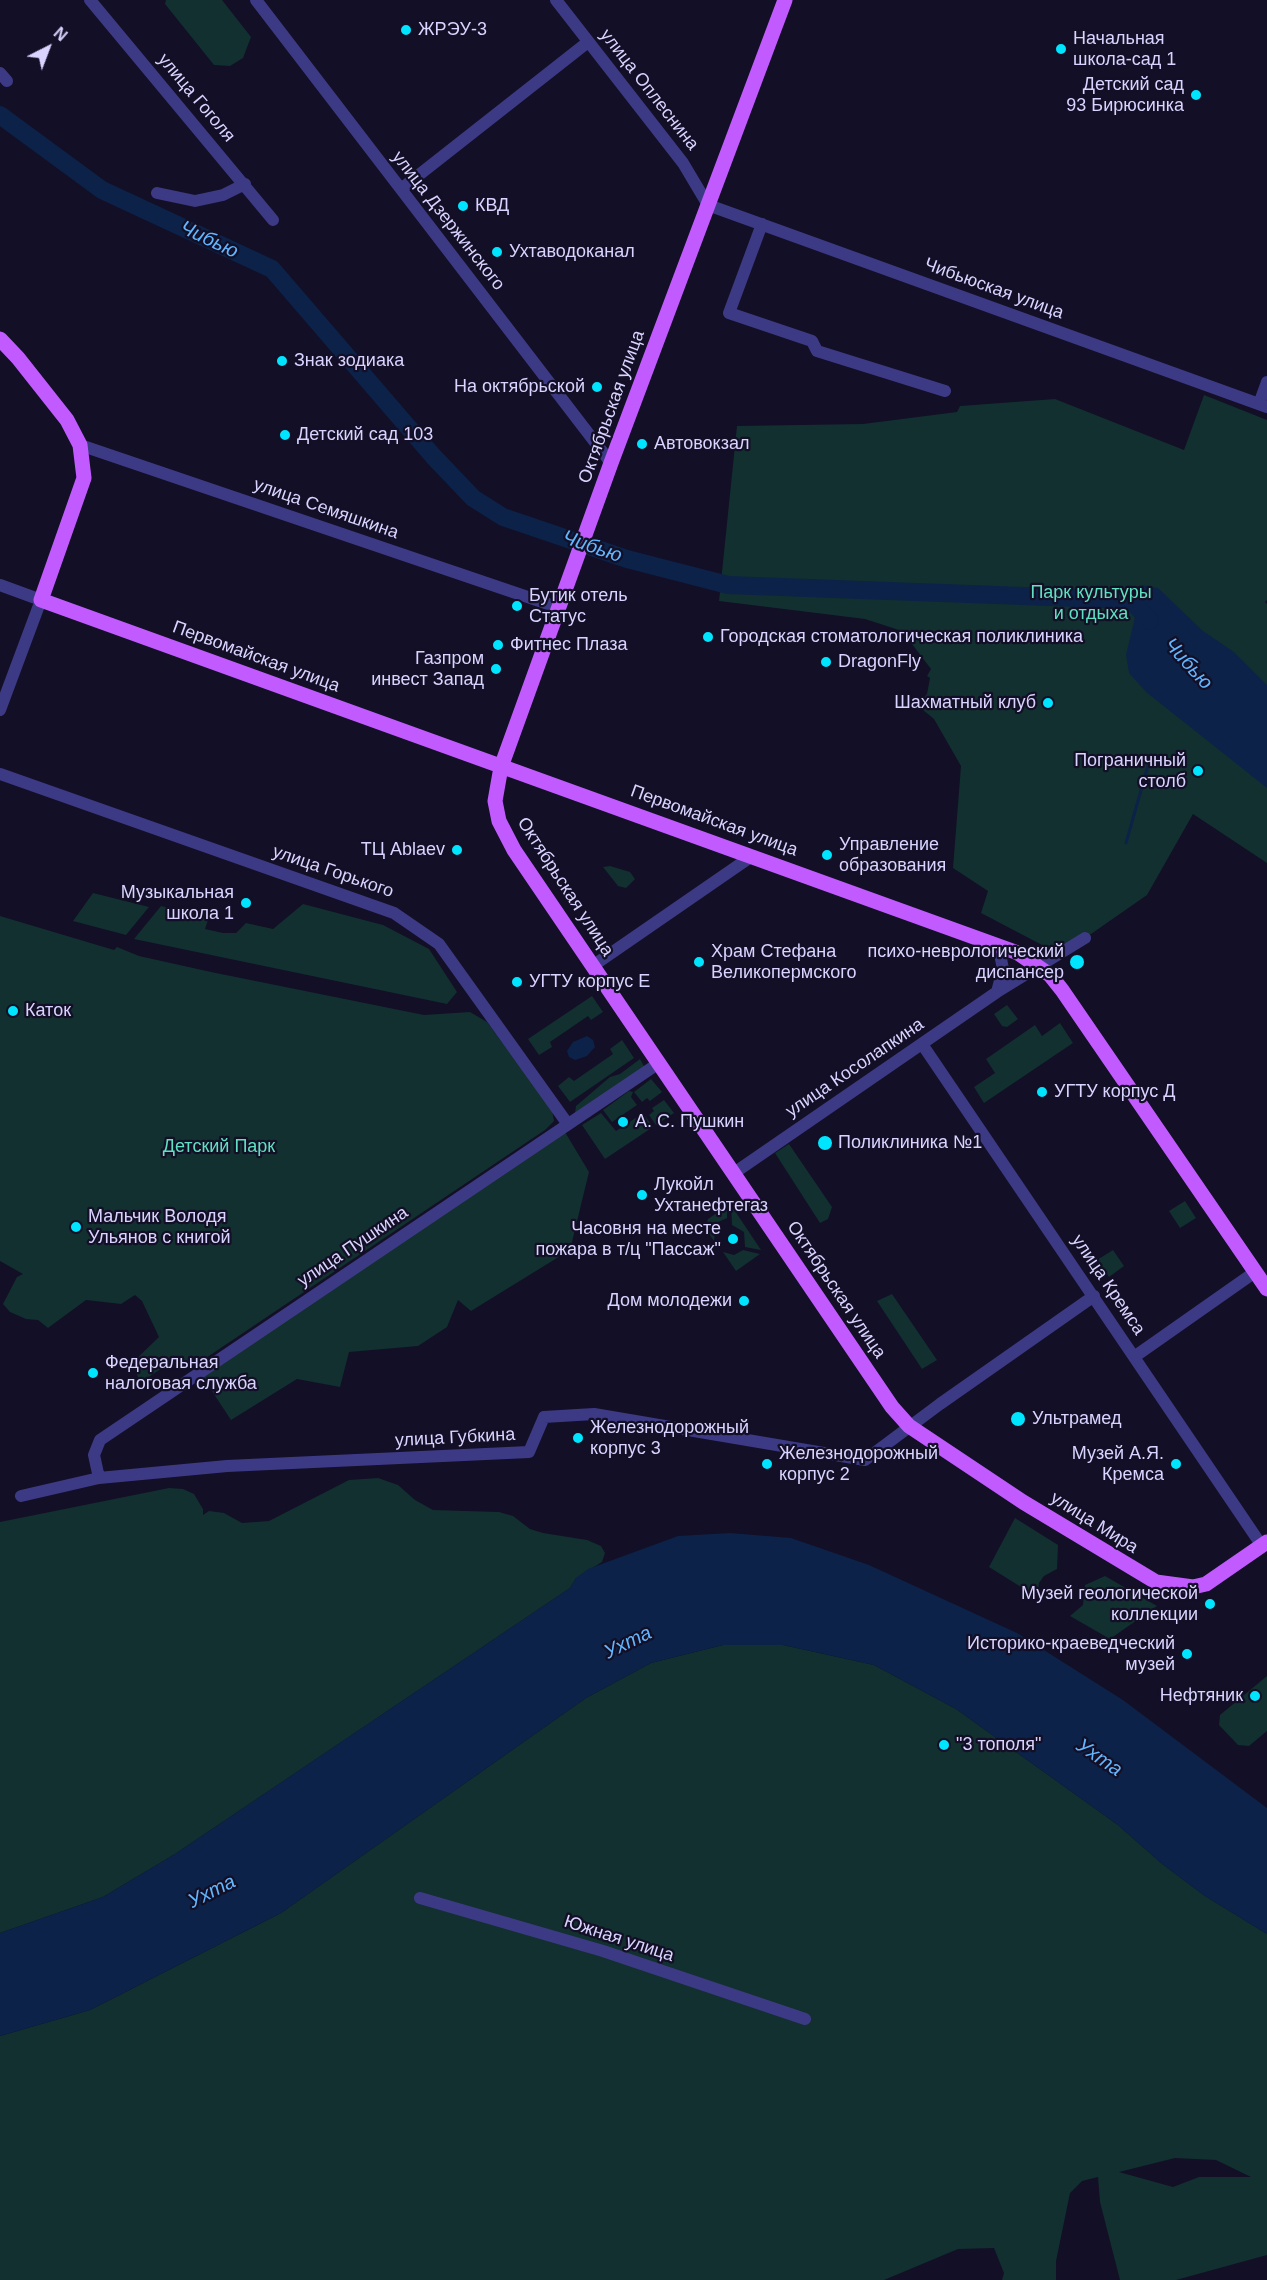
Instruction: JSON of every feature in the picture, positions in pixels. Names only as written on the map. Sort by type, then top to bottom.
[{"type":"main road","name":"Октябрьская улица","points":[[785,0],[611,463],[596,510],[501,767],[495,801],[499,821],[514,850],[892,1407],[909,1426]]},
{"type":"main road","points":[[0,339],[67,420],[80,445],[84,478],[41,600]]},
{"type":"main road","name":"Первомайская улица","points":[[41,600],[990,941],[1038,965],[1062,990],[1267,1289]]},
{"type":"main road","name":"улица Мира","points":[[909,1426],[984,1477],[1156,1582],[1193,1587],[1206,1584],[1264,1544]]},
{"type":"street","name":"улица Гоголя","points":[[90,0],[273,220]]},
{"type":"street","name":"улица Дзержинского","points":[[256,0],[611,463]]},
{"type":"street","name":"улица Оплеснина","points":[[556,0],[683,163],[708,205]]},
{"type":"street","points":[[401,189],[588,42]]},
{"type":"street","points":[[157,193],[195,201],[223,195],[245,184]]},
{"type":"street","name":"Чибьюская улица","points":[[708,205],[1263,405]]},
{"type":"street","points":[[762,224],[729,313],[812,341],[818,351],[945,391]]},
{"type":"street","points":[[1263,405],[1267,382]]},
{"type":"street","name":"улица Семяшкина","points":[[80,445],[560,608]]},
{"type":"street","name":"Первомайская улица","points":[[0,585],[41,600]]},
{"type":"street","points":[[0,711],[41,600]]},
{"type":"street","name":"улица Горького","points":[[0,774],[394,913],[439,944],[567,1123]]},
{"type":"street","points":[[594,965],[752,855]]},
{"type":"street","name":"улица Косолапкина","points":[[734,1173],[997,992],[1038,965],[1086,938]]},
{"type":"street","points":[[990,941],[1000,954],[1003,969],[997,992]]},
{"type":"street","name":"улица Кремса","points":[[922,1044],[1264,1544]]},
{"type":"street","name":"улица Пушкина","points":[[99,1478],[94,1455],[100,1440],[659,1063]]},
{"type":"street","points":[[1134,1357],[1255,1272]]},
{"type":"street","points":[[909,1426],[1094,1296]]},
{"type":"street","name":"улица Губкина","points":[[21,1496],[99,1478],[227,1466],[529,1452],[544,1417],[594,1414],[865,1460],[909,1426]]},
{"type":"street","name":"Южная улица","points":[[420,1898],[603,1951],[805,2019]]},
{"type":"green space","points":[[166,0],[222,0],[251,37],[243,58],[230,66],[214,65],[165,4]]},
{"type":"green space","name":"Парк культуры и отдыха","points":[[1204,395],[1267,420],[1267,600],[1265,602],[1267,604],[1267,863],[1193,814],[1147,895],[1091,934],[1058,949],[1044,946],[981,913],[988,891],[953,868],[961,766],[934,719],[917,705],[927,694],[930,678],[927,676],[931,669],[902,631],[865,619],[719,601],[737,426],[863,424],[957,412],[960,406],[1055,399],[1184,450]]},
{"type":"green space","points":[[610,866],[630,872],[635,879],[626,888],[618,886],[603,867]]},
{"type":"green space","points":[[93,893],[149,907],[126,935],[73,921]]},
{"type":"green space","points":[[303,904],[383,925],[429,949],[457,992],[447,1004],[134,939],[161,906],[209,917],[205,929],[236,933],[246,923],[273,929]]},
{"type":"green space","name":"Детский Парк","points":[[0,916],[114,950],[117,947],[139,956],[211,972],[424,1015],[470,1012],[487,1022],[552,1110],[554,1121],[545,1130],[191,1368],[183,1369],[173,1361],[141,1382],[131,1364],[159,1337],[142,1301],[135,1295],[121,1304],[86,1300],[48,1328],[38,1320],[26,1319],[10,1312],[3,1304],[17,1277],[23,1274],[0,1261]]},
{"type":"green space","points":[[592,996],[603,1012],[591,1020],[588,1016],[550,1042],[552,1047],[539,1055],[528,1039]]},
{"type":"green space","points":[[1007,1005],[1018,1019],[1007,1027],[1002,1026],[994,1014]]},
{"type":"green space","points":[[1060,1023],[1073,1043],[984,1103],[974,1087],[995,1073],[986,1059],[1035,1025],[1042,1036]]},
{"type":"green space","points":[[622,1040],[634,1058],[570,1102],[558,1086],[569,1077],[574,1081],[613,1054],[610,1049]]},
{"type":"green space","points":[[640,1059],[645,1068],[575,1113],[576,1106],[610,1077],[620,1074]]},
{"type":"green space","points":[[651,1079],[662,1092],[650,1101],[647,1098],[642,1102],[634,1092]]},
{"type":"green space","points":[[629,1091],[633,1092],[631,1097],[637,1105],[612,1122],[603,1110]]},
{"type":"green space","points":[[664,1100],[674,1113],[656,1125],[649,1115],[654,1111],[652,1108]]},
{"type":"green space","points":[[601,1113],[616,1131],[643,1113],[653,1127],[605,1159],[582,1125]]},
{"type":"green space","points":[[565,1132],[589,1172],[570,1250],[471,1311],[458,1300],[447,1327],[418,1346],[349,1352],[340,1387],[297,1379],[231,1420],[202,1376]]},
{"type":"green space","points":[[789,1144],[832,1207],[828,1219],[820,1223],[775,1153]]},
{"type":"green space","points":[[1185,1201],[1196,1218],[1180,1228],[1169,1211]]},
{"type":"green space","points":[[731,1205],[761,1250],[745,1247],[744,1232],[732,1225]]},
{"type":"green space","points":[[727,1206],[727,1218],[716,1223],[714,1241],[705,1228],[708,1219]]},
{"type":"green space","points":[[743,1250],[760,1254],[736,1271],[723,1252],[734,1255]]},
{"type":"green space","points":[[1113,1250],[1124,1266],[1109,1277],[1097,1260]]},
{"type":"green space","points":[[892,1294],[937,1360],[922,1369],[877,1301]]},
{"type":"green space","points":[[378,1478],[398,1485],[415,1500],[433,1510],[499,1512],[513,1516],[530,1529],[587,1540],[601,1546],[605,1553],[602,1562],[576,1578],[570,1588],[175,1854],[103,1897],[0,1933],[0,1522],[169,1488],[183,1489],[194,1494],[203,1509],[203,1515],[209,1511],[224,1513],[242,1523],[269,1521],[349,1480]]},
{"type":"green space","points":[[1015,1518],[1058,1545],[1057,1569],[1044,1576],[1039,1583],[1037,1597],[989,1567]]},
{"type":"green space","points":[[1105,1576],[1157,1606],[1110,1639],[1070,1616],[1083,1605],[1085,1585]]},
{"type":"green space","points":[[723,1645],[783,1645],[874,1665],[956,1709],[1118,1825],[1161,1863],[1205,1896],[1267,1934],[1267,2255],[1176,2280],[1120,2280],[1100,2202],[1098,2177],[1082,2181],[1070,2193],[1056,2261],[1056,2280],[1002,2280],[1004,2273],[994,2248],[958,2249],[884,2280],[0,2280],[0,2036],[90,2010],[281,1913],[586,1698],[651,1663]],"holes":[[[1175,2158],[1216,2160],[1251,2177],[1199,2177],[1173,2187],[1119,2172]]]},
{"type":"green space","name":"Нефтяник","points":[[1267,1676],[1267,1731],[1249,1746],[1238,1745],[1219,1725],[1220,1715]]},
{"type":"water","points":[[1142,585],[1158,588],[1203,631],[1234,652],[1267,685],[1267,788],[1146,692],[1129,673],[1126,655],[1136,613],[1131,610]]},
{"type":"water","points":[[587,1036],[593,1040],[595,1047],[587,1056],[575,1060],[569,1057],[567,1051],[573,1042]]},
{"type":"water","name":"Ухта","points":[[730,1533],[791,1538],[869,1565],[1017,1633],[1123,1700],[1267,1808],[1267,1934],[1205,1896],[1161,1863],[1118,1825],[956,1709],[874,1665],[783,1645],[723,1645],[651,1663],[586,1698],[281,1913],[90,2010],[0,2036],[0,1933],[103,1897],[175,1854],[570,1588],[576,1578],[588,1569],[678,1536]]},
{"type":"waterway","name":"Чибью","points":[[0,115],[102,190],[272,269],[433,456],[473,498],[503,517],[627,559],[728,585],[1131,600],[1150,621]]},
{"type":"waterway","points":[[1126,843],[1149,762],[1155,756]]},
{"type":"place","name":"ЖРЭУ-3","points":[[406,30]]},
{"type":"place","name":"Начальная школа-сад 1","points":[[1061,49]]},
{"type":"place","name":"Детский сад 93 Бирюсинка","points":[[1196,95]]},
{"type":"place","name":"КВД","points":[[463,206]]},
{"type":"place","name":"Ухтаводоканал","points":[[497,252]]},
{"type":"place","name":"Знак зодиака","points":[[282,361]]},
{"type":"place","name":"На октябрьской","points":[[597,387]]},
{"type":"place","name":"Детский сад 103","points":[[285,435]]},
{"type":"place","name":"Автовокзал","points":[[642,444]]},
{"type":"place","name":"Бутик отель Статус","points":[[517,606]]},
{"type":"place","name":"Городская стоматологическая поликлиника","points":[[708,637]]},
{"type":"place","name":"Фитнес Плаза","points":[[498,645]]},
{"type":"place","name":"DragonFly","points":[[826,662]]},
{"type":"place","name":"Газпром инвест Запад","points":[[496,669]]},
{"type":"place","name":"Шахматный клуб","points":[[1048,703]]},
{"type":"place","name":"Пограничный столб","points":[[1198,771]]},
{"type":"place","name":"ТЦ Ablaev","points":[[457,850]]},
{"type":"place","name":"Управление образования","points":[[827,855]]},
{"type":"place","name":"Музыкальная школа 1","points":[[246,903]]},
{"type":"place","name":"Храм Стефана Великопермского","points":[[699,962]]},
{"type":"place","name":"психо-неврологический диспансер","points":[[1077,962]]},
{"type":"place","name":"УГТУ корпус Е","points":[[517,982]]},
{"type":"place","name":"Каток","points":[[13,1011]]},
{"type":"place","name":"УГТУ корпус Д","points":[[1042,1092]]},
{"type":"place","name":"А. С. Пушкин","points":[[623,1122]]},
{"type":"place","name":"Поликлиника №1","points":[[825,1143]]},
{"type":"place","name":"Лукойл Ухтанефтегаз","points":[[642,1195]]},
{"type":"place","name":"Мальчик Володя Ульянов с книгой","points":[[76,1227]]},
{"type":"place","name":"Часовня на месте пожара в т/ц \"Пассаж\"","points":[[733,1239]]},
{"type":"place","name":"Дом молодежи","points":[[744,1301]]},
{"type":"place","name":"Федеральная налоговая служба","points":[[93,1373]]},
{"type":"place","name":"Ультрамед","points":[[1018,1419]]},
{"type":"place","name":"Железнодорожный корпус 3","points":[[578,1438]]},
{"type":"place","name":"Железнодорожный корпус 2","points":[[767,1464]]},
{"type":"place","name":"Музей А.Я. Кремса","points":[[1176,1464]]},
{"type":"place","name":"Музей геологической коллекции","points":[[1210,1604]]},
{"type":"place","name":"Историко-краеведческий музей","points":[[1187,1654]]},
{"type":"place","name":"Нефтяник","points":[[1255,1696]]},
{"type":"place","name":"\"3 тополя\"","points":[[944,1745]]}]
